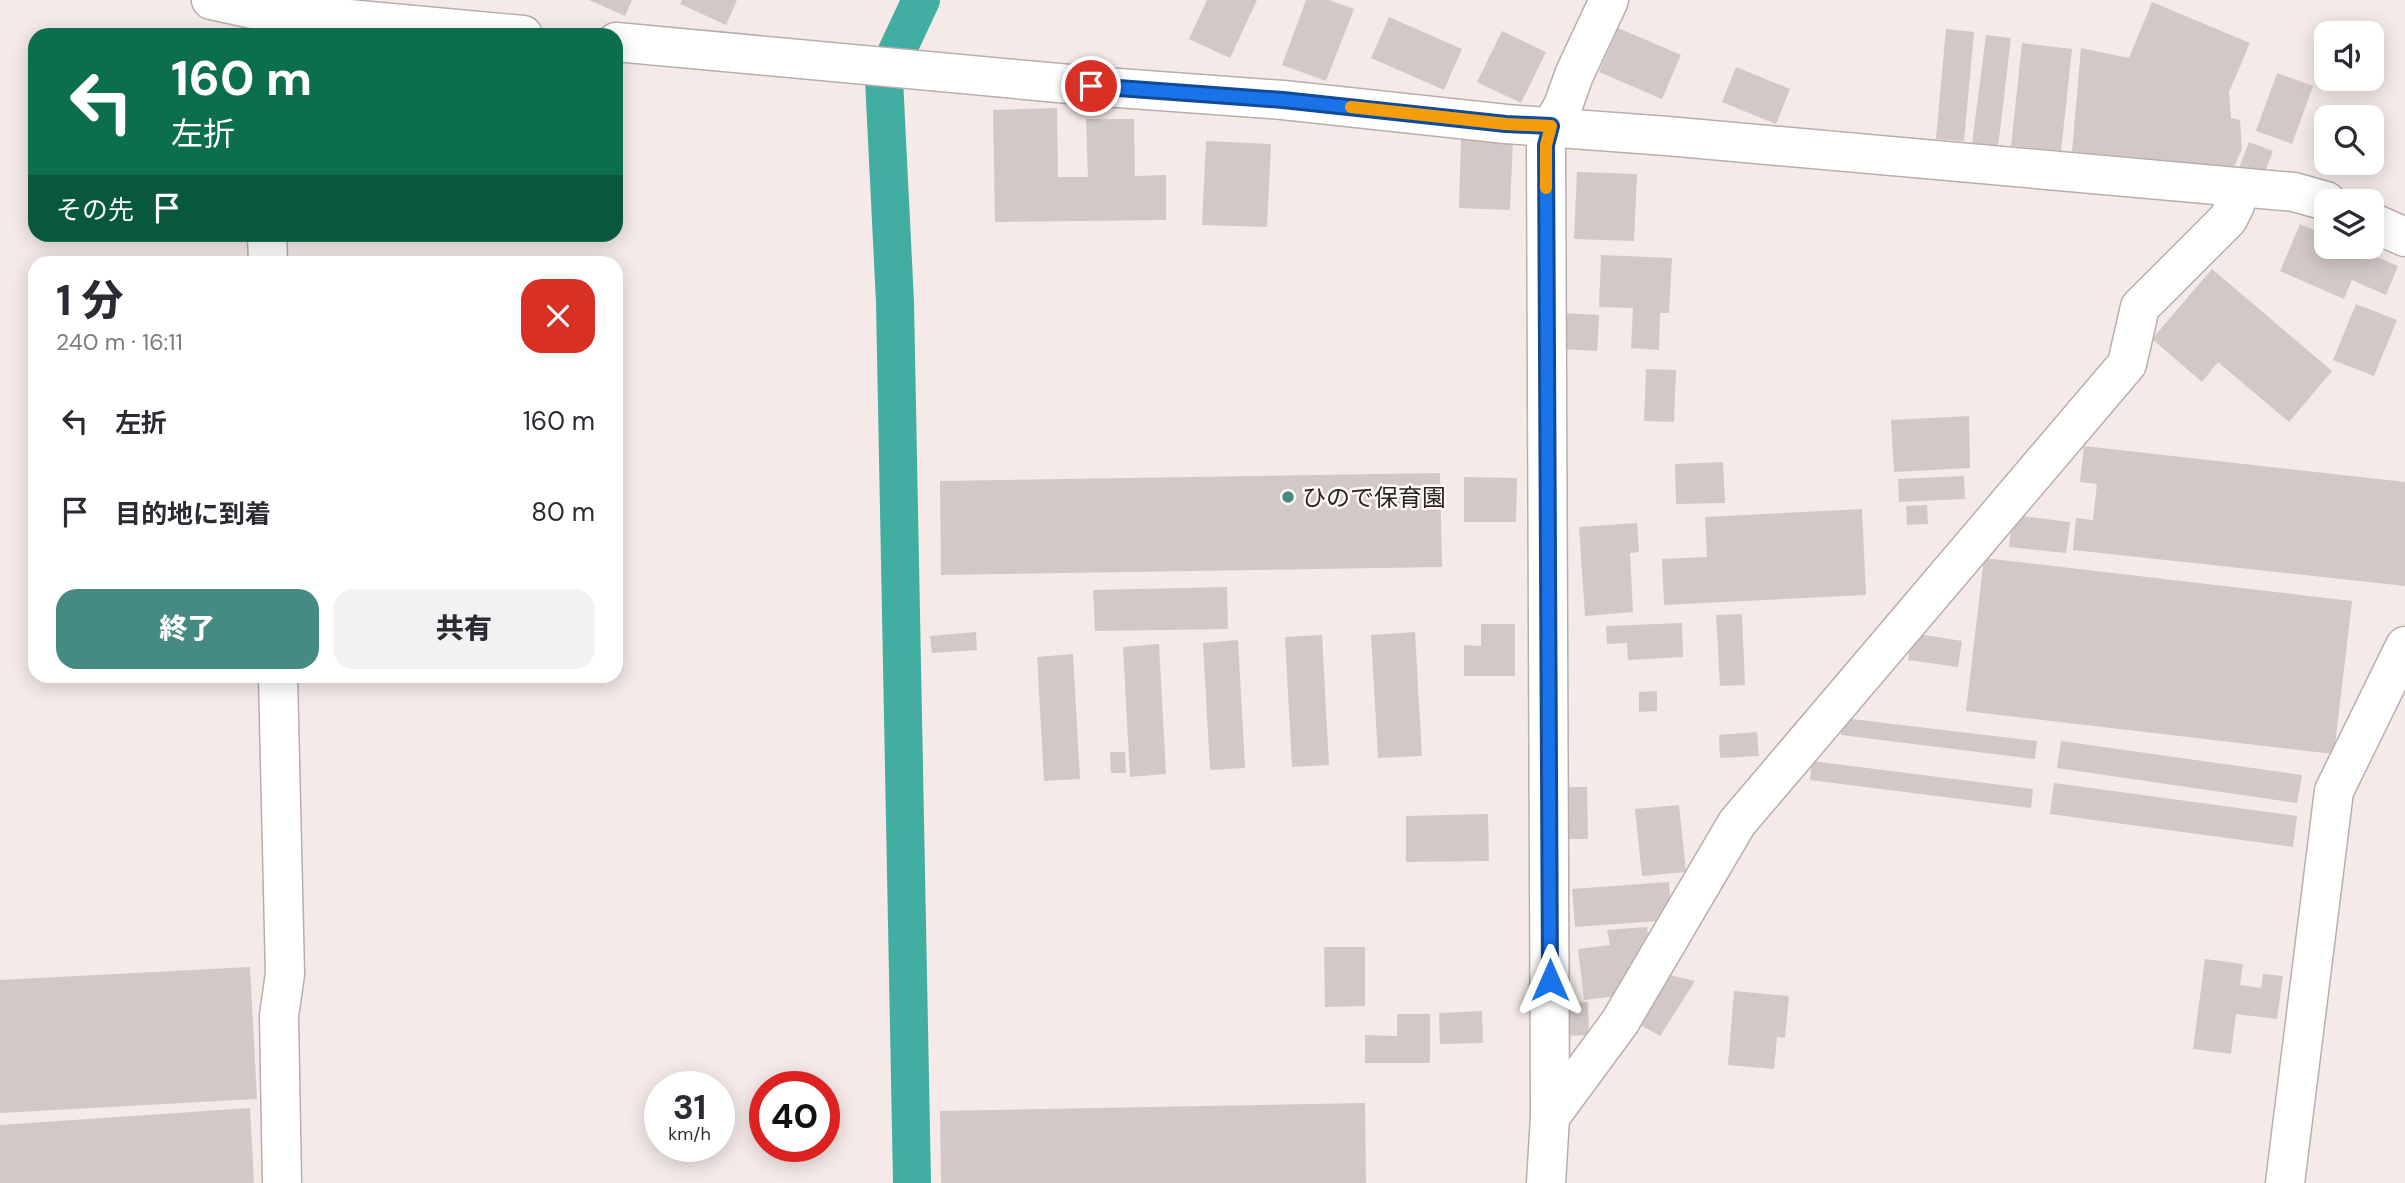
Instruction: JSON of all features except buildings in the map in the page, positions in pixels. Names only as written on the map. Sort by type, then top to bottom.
[{"type":"street","points":[[211,0],[264,15],[432,28]]},
{"type":"street","points":[[1546,1183],[1550,1117],[1546,145],[1551,126],[1563,106],[1574,75],[1609,0]]},
{"type":"street","points":[[623,44],[1283,100],[1506,124],[2294,192],[2314,198]]},
{"type":"street","points":[[1550,1117],[1620,1022],[1737,823],[2126,364],[2140,307],[2228,219],[2239,188]]},
{"type":"street","points":[[2384,228],[2405,237]]},
{"type":"street","points":[[2285,1183],[2334,791],[2405,646]]},
{"type":"street","points":[[278,683],[285,974],[279,1016],[282,1183]]},
{"type":"waterway","points":[[912,1183],[895,302],[884,79],[921,0]]},
{"type":"slow traffic","points":[[1351,107],[1506,124],[1551,126],[1546,145],[1546,188]]},
{"type":"place","name":"ひので保育園","points":[[1288,497]]},
{"type":"route","points":[[1091,86],[1283,100],[1506,124],[1551,126],[1546,145],[1550,980]]}]
